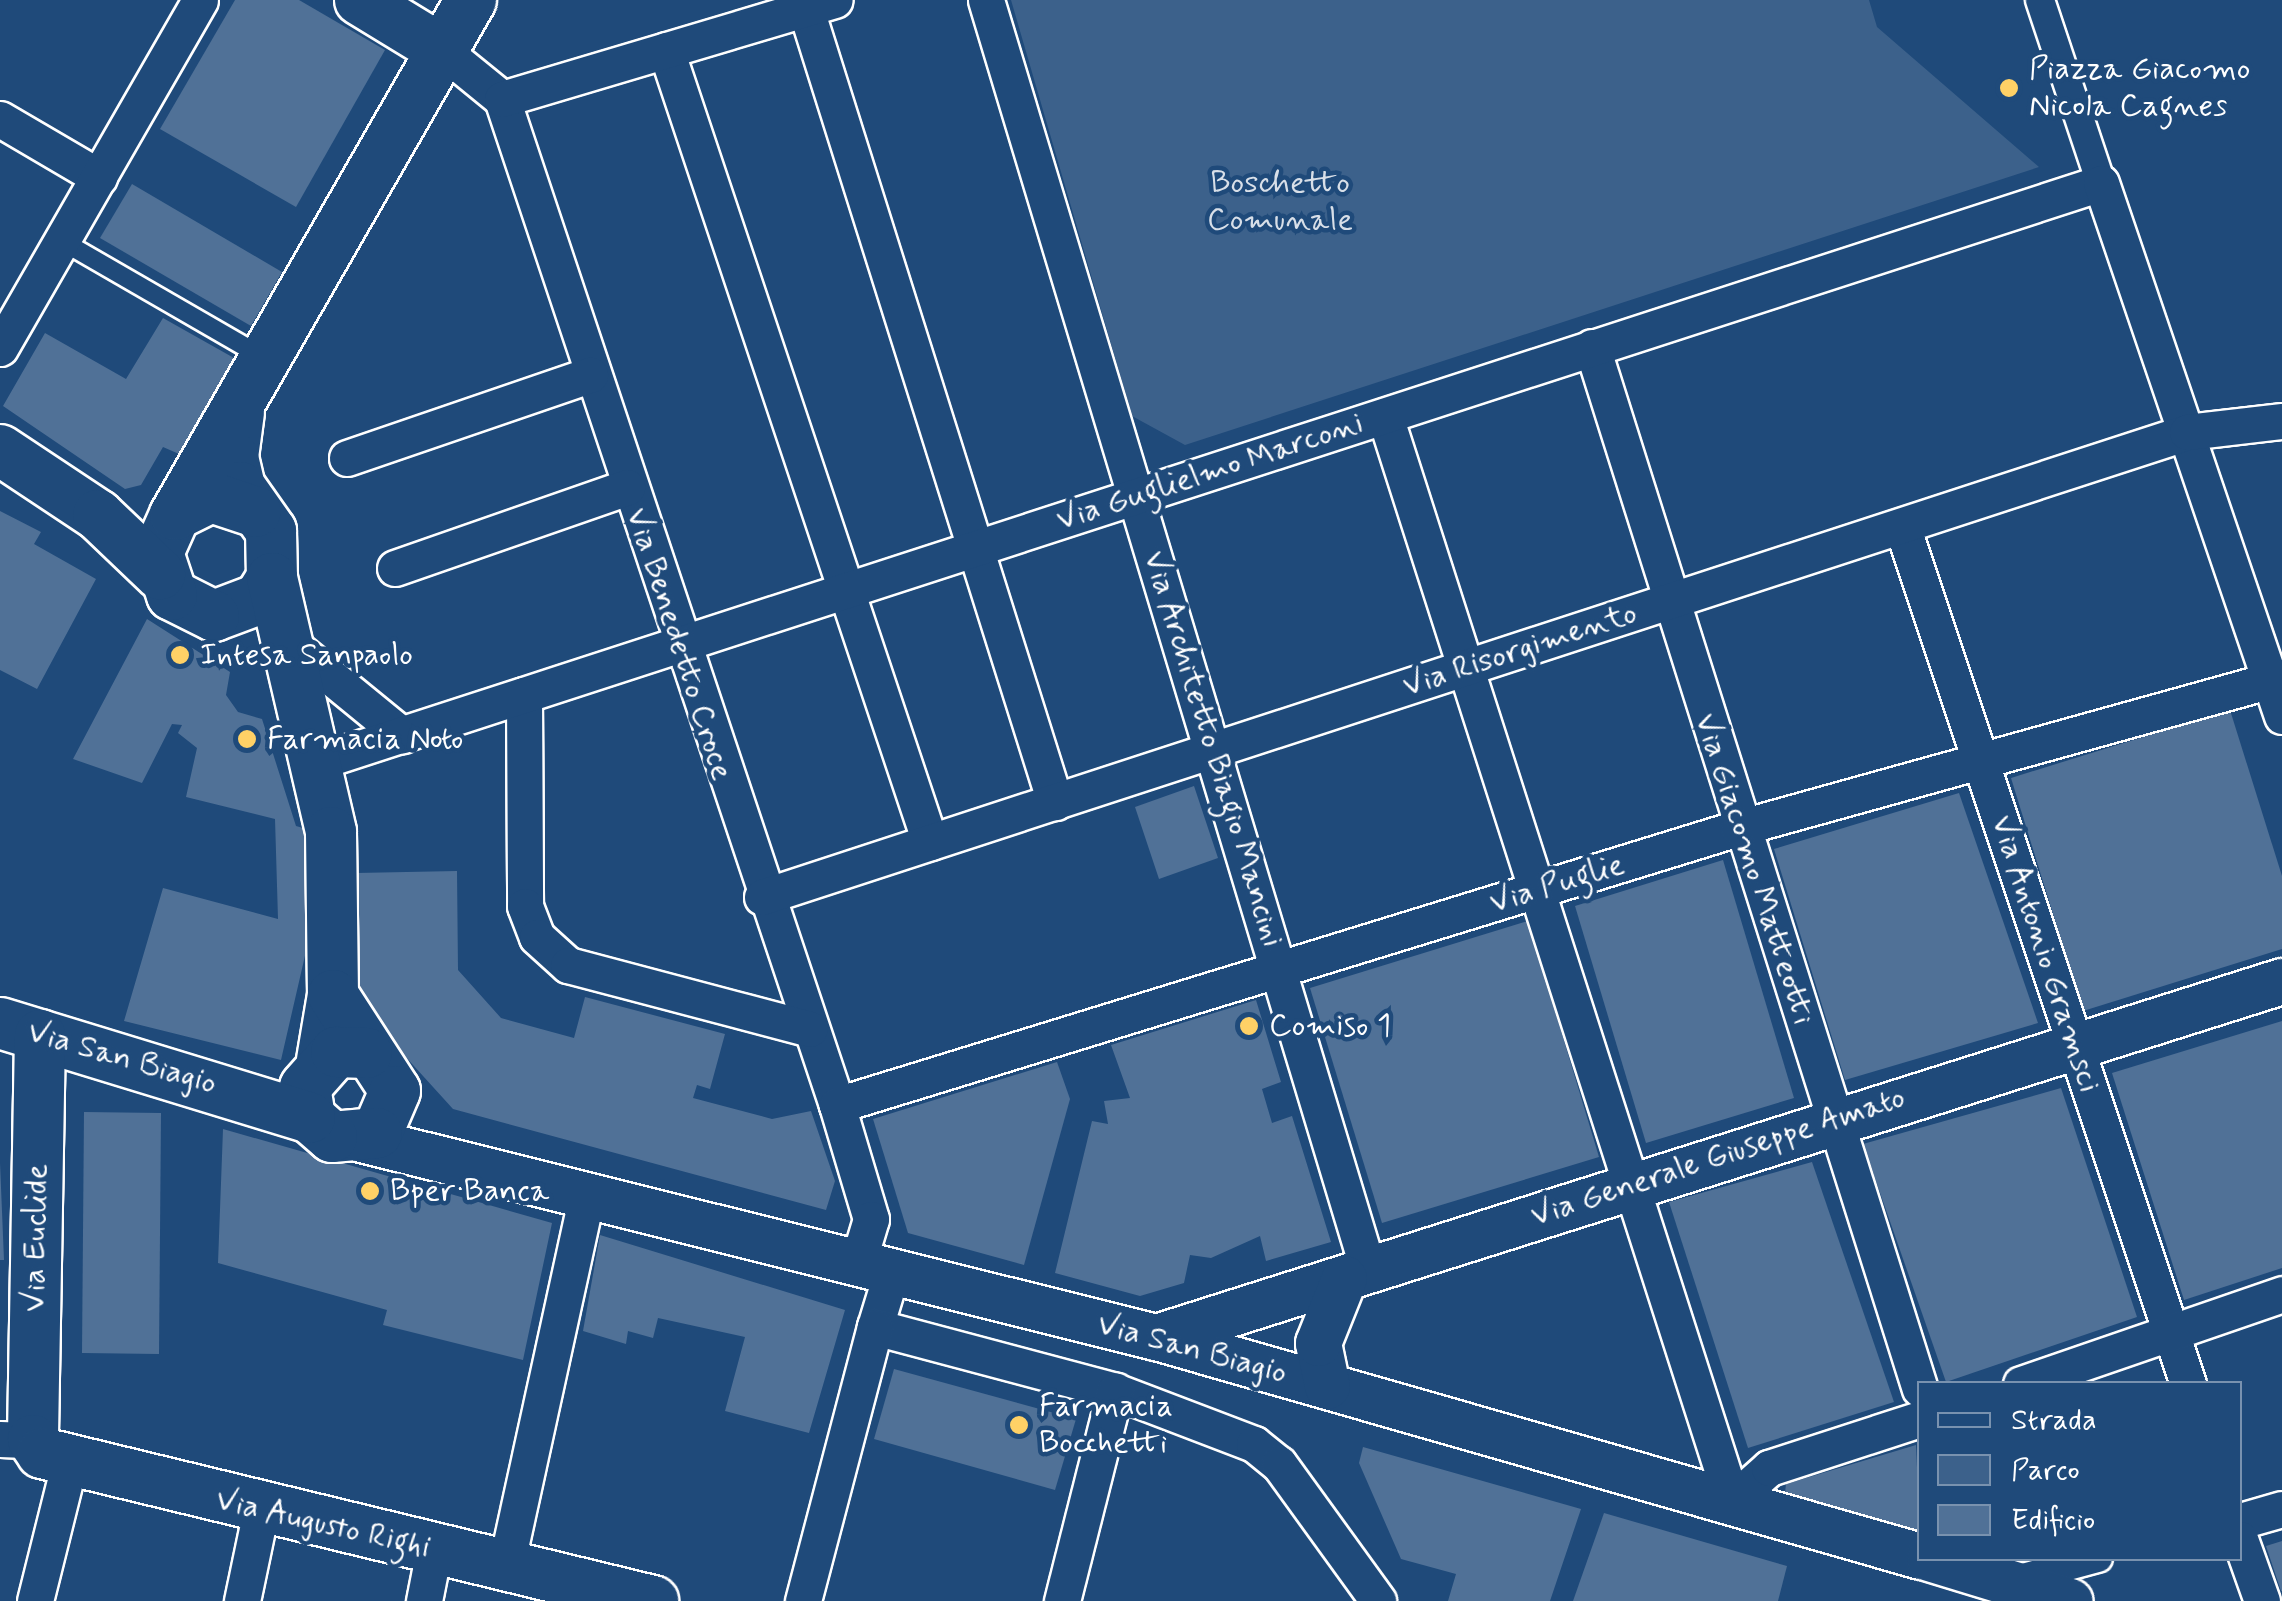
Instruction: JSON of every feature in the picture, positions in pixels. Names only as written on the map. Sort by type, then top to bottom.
[{"type":"main road","points":[[360,0],[442,50]]},
{"type":"main road","points":[[160,574],[158,553],[175,514],[240,407],[470,0]]},
{"type":"main road","points":[[240,407],[233,457],[256,512],[270,531],[272,578],[287,652],[320,761],[332,832],[333,995],[341,1079]]},
{"type":"main road","points":[[0,450],[98,514],[191,610],[214,616],[287,652]]},
{"type":"main road","points":[[175,514],[211,498],[256,512]]},
{"type":"main road","points":[[214,616],[259,599],[272,578]]},
{"type":"main road","name":"Via San Biagio","points":[[20,1029],[243,1093],[341,1079],[332,1138],[362,1139]]},
{"type":"main road","name":"Via Euclide","points":[[20,1029],[34,1448]]},
{"type":"main road","name":"Via Augusto Righi","points":[[34,1448],[261,1510],[653,1601]]},
{"type":"street","points":[[0,348],[200,0]]},
{"type":"street","name":"Via Architetto Biagio Mancini","points":[[986,0],[1280,968],[1356,1274]]},
{"type":"street","points":[[2040,0],[2276,679],[2282,716]]},
{"type":"street","points":[[442,50],[502,99],[814,3],[1055,802]]},
{"type":"street","points":[[666,50],[930,842]]},
{"type":"street","name":"Via Benedetto Croce","points":[[502,99],[762,897],[837,1105],[871,1219],[875,1326],[803,1601]]},
{"type":"street","points":[[0,119],[99,177]]},
{"type":"street","name":"Via Guglielmo Marconi","points":[[320,761],[2101,183]]},
{"type":"street","name":"Via Giacomo Matteotti","points":[[1592,347],[1672,600],[1738,828],[1917,1381]]},
{"type":"street","points":[[347,458],[590,376]]},
{"type":"street","points":[[1385,416],[1636,1182],[1732,1501],[1768,1468],[1917,1420]]},
{"type":"street","name":"Via Risorgimento","points":[[762,897],[2187,432],[2282,420]]},
{"type":"street","points":[[395,568],[627,487]]},
{"type":"street","name":"Via Antonio Gramsci","points":[[1902,526],[2187,1381]]},
{"type":"street","points":[[287,652],[402,735]]},
{"type":"street","name":"Via Puglie","points":[[837,1105],[1738,828],[2276,679]]},
{"type":"street","points":[[524,695],[525,906],[537,937],[568,965],[810,1029]]},
{"type":"street","name":"Via Generale Giuseppe Amato","points":[[1156,1337],[1835,1119],[2282,982]]},
{"type":"street","points":[[341,1079],[460,1158]]},
{"type":"street","name":"Via San Biagio","points":[[362,1139],[460,1158],[1156,1337],[1917,1555]]},
{"type":"street","points":[[506,1566],[587,1193]]},
{"type":"street","points":[[1327,1386],[1318,1343],[1356,1274]]},
{"type":"street","points":[[2029,1381],[2282,1294]]},
{"type":"street","points":[[875,1326],[1116,1391],[1231,1432],[1279,1464],[1378,1601]]},
{"type":"street","points":[[1062,1601],[1116,1391]]},
{"type":"street","name":"Via Euclide","points":[[34,1448],[35,1601]]},
{"type":"street","points":[[2242,1520],[2282,1509]]},
{"type":"street","points":[[242,1601],[261,1510]]},
{"type":"street","points":[[2242,1545],[2262,1601]]},
{"type":"street","points":[[424,1601],[434,1550]]},
{"type":"street","points":[[1942,1561],[1986,1571],[2070,1601]]},
{"type":"street","points":[[1986,1571],[2072,1561]]},
{"type":"lane","points":[[62,241],[267,359]]},
{"type":"green space","name":"Boschetto Comunale","points":[[1011,0],[1869,0],[1877,27],[2039,167],[1185,445],[1132,416]]},
{"type":"building","points":[[235,0],[299,0],[385,50],[296,207],[160,129]]},
{"type":"building","points":[[132,184],[282,272],[251,326],[100,238]]},
{"type":"building","points":[[163,318],[234,358],[179,454],[163,447],[141,485],[125,489],[3,406],[45,333],[126,379]]},
{"type":"building","points":[[0,511],[41,532],[34,544],[96,579],[37,689],[0,670]]},
{"type":"building","points":[[147,619],[230,672],[226,695],[238,712],[262,719],[296,826],[310,830],[307,947],[281,1060],[124,1021],[163,888],[278,919],[275,819],[186,797],[197,748],[178,733],[182,725],[172,724],[142,783],[73,759]]},
{"type":"building","points":[[2230,710],[2282,876],[2282,949],[2083,1011],[2011,778]]},
{"type":"building","points":[[1194,786],[1218,858],[1159,879],[1135,807]]},
{"type":"building","points":[[1959,793],[2038,1023],[1845,1080],[1774,849]]},
{"type":"building","points":[[1723,860],[1794,1098],[1646,1143],[1575,906]]},
{"type":"building","points":[[457,871],[458,970],[501,1018],[574,1038],[585,997],[725,1034],[710,1089],[697,1085],[693,1098],[772,1119],[811,1111],[835,1181],[826,1210],[453,1109],[354,1000],[356,873]]},
{"type":"building","points":[[1528,921],[1599,1157],[1382,1223],[1310,988]]},
{"type":"building","points":[[1256,1000],[1281,1082],[1262,1089],[1272,1123],[1292,1116],[1331,1242],[1266,1261],[1260,1236],[1211,1258],[1190,1255],[1184,1283],[1140,1296],[1055,1273],[1092,1121],[1108,1124],[1104,1101],[1130,1098],[1111,1045]]},
{"type":"building","points":[[2282,1021],[2282,1268],[2184,1300],[2112,1073]]},
{"type":"building","points":[[1057,1062],[1070,1099],[1024,1265],[908,1233],[873,1119]]},
{"type":"building","points":[[2061,1088],[2137,1317],[1946,1381],[1863,1144]]},
{"type":"building","points":[[84,1112],[161,1113],[159,1354],[82,1353]]},
{"type":"building","points":[[223,1129],[552,1223],[523,1360],[383,1325],[387,1310],[218,1263]]},
{"type":"building","points":[[1812,1162],[1894,1402],[1748,1448],[1669,1202]]},
{"type":"building","points":[[0,1163],[4,1260],[0,1260]]},
{"type":"building","points":[[600,1235],[845,1310],[809,1433],[725,1411],[745,1337],[658,1318],[653,1338],[628,1331],[626,1344],[583,1331]]},
{"type":"building","points":[[894,1369],[1076,1419],[1055,1490],[874,1439]]},
{"type":"building","points":[[1916,1445],[1917,1534],[1785,1493],[1786,1484]]},
{"type":"building","points":[[1363,1447],[1581,1509],[1550,1601],[1448,1601],[1456,1574],[1401,1559],[1359,1463]]},
{"type":"building","points":[[1604,1513],[1787,1566],[1778,1601],[1573,1601]]},
{"type":"building","points":[[2282,1541],[2282,1591],[2281,1591],[2266,1546]]},
{"type":"place","name":"Piazza Giacomo Nicola Cagnes","points":[[2009,88]]},
{"type":"place","name":"Intesa Sanpaolo","points":[[180,655]]},
{"type":"place","name":"Farmacia Noto","points":[[247,739]]},
{"type":"place","name":"Comiso 1","points":[[1249,1026]]},
{"type":"place","name":"Bper Banca","points":[[370,1191]]},
{"type":"place","name":"Farmacia Bocchetti","points":[[1019,1425]]}]
